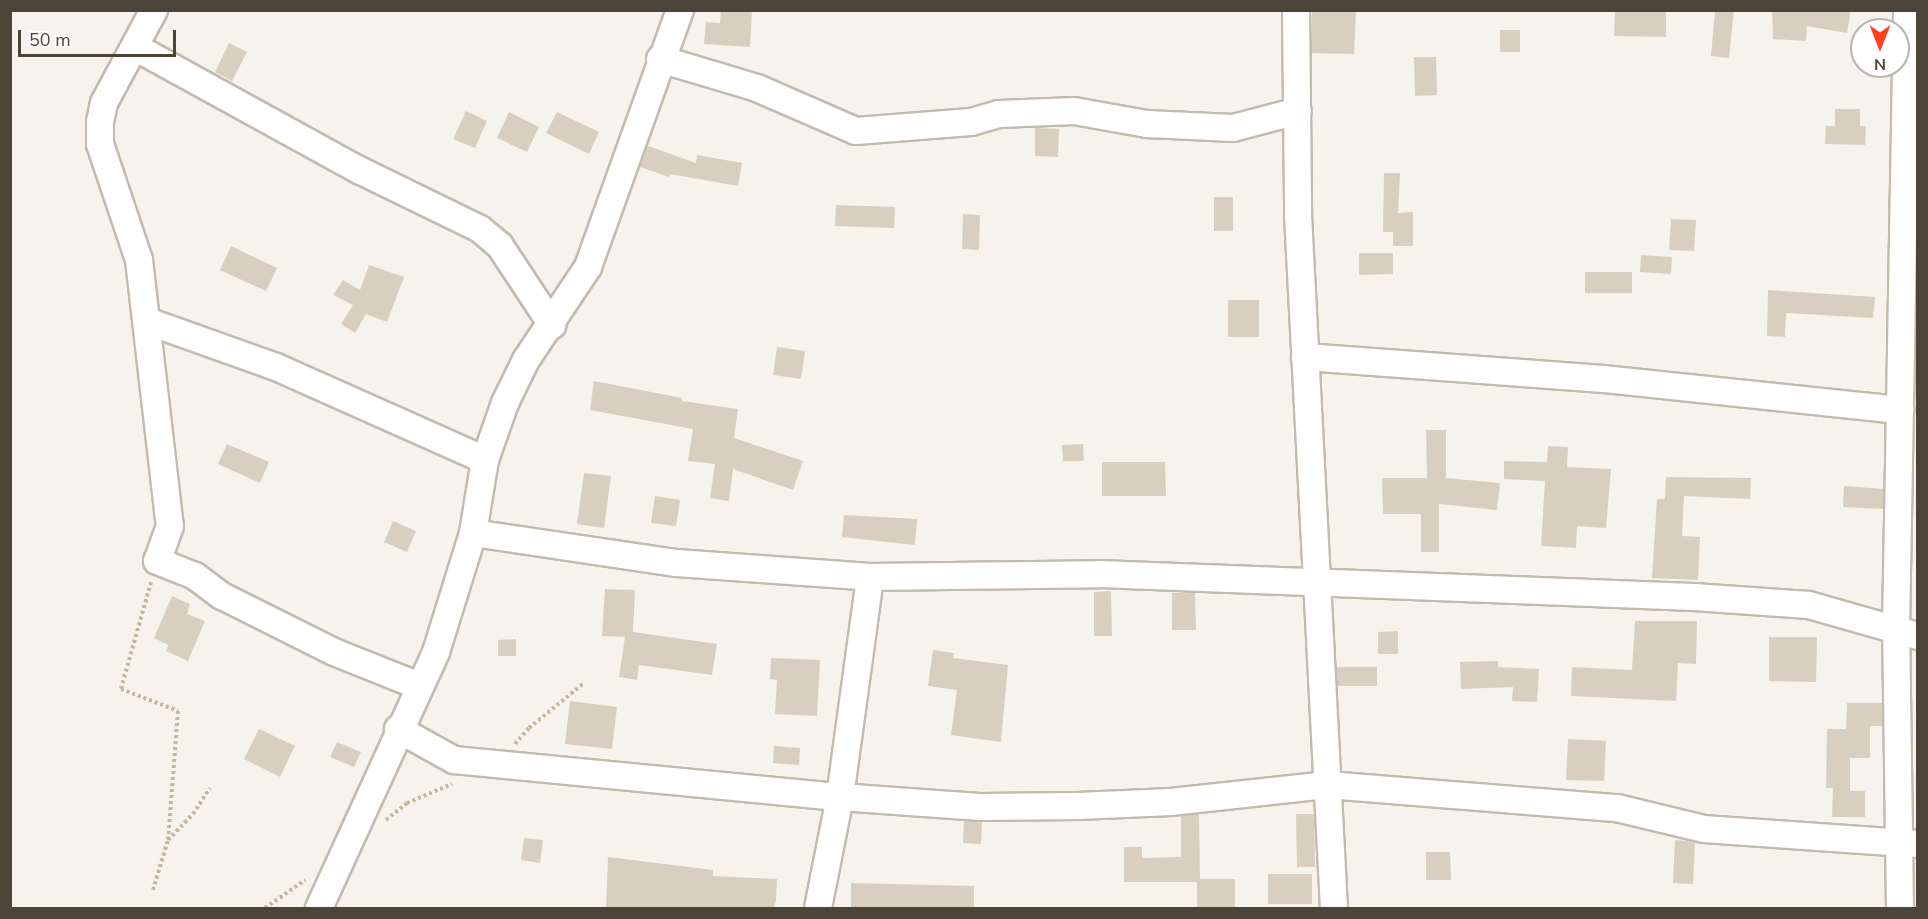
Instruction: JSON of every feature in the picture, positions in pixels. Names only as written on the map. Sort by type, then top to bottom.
[{"type":"street","points":[[154,10],[104,103],[100,144],[139,260],[170,526],[157,561],[195,576],[222,596],[334,652],[419,686]]},
{"type":"street","points":[[319,909],[398,729],[436,652],[473,533],[485,460],[505,403],[526,360],[552,326],[588,267],[660,59],[680,10]]},
{"type":"street","points":[[1296,10],[1298,215],[1335,909]]},
{"type":"street","points":[[1900,909],[1908,842],[1907,633],[1900,410],[1911,201],[1907,10]]},
{"type":"street","points":[[135,47],[359,170],[480,229],[500,246],[552,326]]},
{"type":"street","points":[[660,59],[757,88],[856,131],[971,122],[999,114],[1074,111],[1147,124],[1233,128],[1298,111]]},
{"type":"street","points":[[147,321],[276,367],[485,460]]},
{"type":"street","points":[[1305,357],[1604,379],[1900,410]]},
{"type":"street","points":[[473,533],[676,562],[870,577],[1100,574],[1317,581],[1809,605],[1907,633]]},
{"type":"street","points":[[818,909],[840,798],[870,577]]},
{"type":"street","points":[[398,729],[446,758],[840,798],[980,807],[1078,806],[1171,802],[1328,785],[1617,808],[1704,829],[1908,842]]},
{"type":"path","points":[[153,891],[168,840],[178,711],[121,689],[157,561]]},
{"type":"path","points":[[499,764],[529,728],[584,684]]},
{"type":"path","points":[[380,825],[407,803],[458,782]]},
{"type":"path","points":[[168,840],[193,814],[210,788]]},
{"type":"path","points":[[265,909],[309,878]]},
{"type":"building","points":[[721,10],[752,10],[750,47],[704,44],[706,22],[720,23]]},
{"type":"building","points":[[1312,10],[1356,11],[1354,54],[1311,53]]},
{"type":"building","points":[[1615,10],[1666,10],[1666,37],[1614,36]]},
{"type":"building","points":[[1715,10],[1734,10],[1729,58],[1711,56]]},
{"type":"building","points":[[1772,10],[1851,10],[1847,33],[1807,26],[1806,41],[1773,39]]},
{"type":"building","points":[[1500,30],[1520,30],[1520,52],[1500,52]]},
{"type":"building","points":[[229,43],[247,52],[232,81],[215,72]]},
{"type":"building","points":[[1414,57],[1436,57],[1437,95],[1415,96]]},
{"type":"building","points":[[1835,109],[1860,109],[1860,126],[1866,126],[1865,145],[1825,144],[1826,126],[1835,126]]},
{"type":"building","points":[[466,111],[487,121],[475,148],[453,139]]},
{"type":"building","points":[[509,112],[539,127],[527,152],[497,138]]},
{"type":"building","points":[[557,112],[599,132],[589,154],[546,133]]},
{"type":"building","points":[[1035,128],[1059,129],[1058,157],[1035,156]]},
{"type":"building","points":[[648,146],[696,163],[697,155],[742,163],[738,186],[670,174],[669,177],[640,167]]},
{"type":"building","points":[[1384,173],[1400,173],[1398,213],[1413,212],[1413,246],[1393,246],[1393,232],[1383,232]]},
{"type":"building","points":[[1214,197],[1233,197],[1233,231],[1214,231]]},
{"type":"building","points":[[836,205],[895,207],[894,228],[835,226]]},
{"type":"building","points":[[963,214],[980,215],[979,250],[962,249]]},
{"type":"building","points":[[1671,219],[1696,220],[1694,251],[1669,250]]},
{"type":"building","points":[[231,246],[277,268],[266,291],[220,270]]},
{"type":"building","points":[[1359,253],[1393,253],[1393,274],[1359,275]]},
{"type":"building","points":[[1641,255],[1672,257],[1671,274],[1640,272]]},
{"type":"building","points":[[369,265],[404,277],[387,322],[366,314],[355,333],[341,324],[353,305],[333,295],[343,280],[360,290]]},
{"type":"building","points":[[1585,272],[1632,272],[1632,293],[1585,293]]},
{"type":"building","points":[[1768,290],[1875,297],[1873,318],[1786,313],[1785,337],[1767,336]]},
{"type":"building","points":[[1228,300],[1259,300],[1259,337],[1228,337]]},
{"type":"building","points":[[777,347],[805,351],[801,379],[773,375]]},
{"type":"building","points":[[594,381],[682,398],[682,401],[738,409],[734,438],[803,461],[793,490],[733,469],[729,501],[710,498],[715,464],[688,461],[693,429],[590,410]]},
{"type":"building","points":[[1426,430],[1446,430],[1446,478],[1500,483],[1497,510],[1439,504],[1439,552],[1421,552],[1421,514],[1383,514],[1382,478],[1427,478]]},
{"type":"building","points":[[227,444],[269,462],[260,483],[218,464]]},
{"type":"building","points":[[1083,444],[1084,461],[1063,461],[1062,445]]},
{"type":"building","points":[[1548,446],[1568,447],[1567,467],[1611,469],[1606,528],[1577,526],[1576,548],[1541,546],[1545,481],[1504,479],[1504,461],[1547,462]]},
{"type":"building","points":[[1102,462],[1165,462],[1166,496],[1102,496]]},
{"type":"building","points":[[584,473],[611,476],[604,528],[577,524]]},
{"type":"building","points":[[1666,477],[1751,478],[1750,499],[1684,496],[1682,536],[1700,537],[1698,580],[1652,578],[1657,499],[1665,499]]},
{"type":"building","points":[[1844,486],[1884,489],[1883,509],[1843,507]]},
{"type":"building","points":[[655,496],[680,500],[676,526],[651,523]]},
{"type":"building","points":[[844,515],[917,519],[915,545],[842,537]]},
{"type":"building","points":[[393,521],[416,531],[407,552],[384,542]]},
{"type":"building","points":[[605,589],[635,590],[633,632],[717,644],[712,675],[639,665],[637,680],[619,677],[625,637],[602,636]]},
{"type":"building","points":[[1111,591],[1112,636],[1094,636],[1094,592]]},
{"type":"building","points":[[1172,593],[1195,593],[1196,630],[1172,630]]},
{"type":"building","points":[[172,596],[190,604],[187,614],[205,621],[188,661],[166,651],[168,645],[154,638]]},
{"type":"building","points":[[1635,621],[1697,621],[1696,664],[1678,663],[1676,701],[1571,696],[1572,667],[1632,670]]},
{"type":"building","points":[[1398,631],[1398,654],[1378,654],[1378,632]]},
{"type":"building","points":[[1769,637],[1817,637],[1816,682],[1769,681]]},
{"type":"building","points":[[516,639],[516,656],[498,656],[498,640]]},
{"type":"building","points":[[933,650],[954,653],[953,658],[1008,665],[1001,742],[951,735],[957,690],[928,686]]},
{"type":"building","points":[[771,658],[820,660],[817,716],[775,714],[777,680],[770,679]]},
{"type":"building","points":[[1498,661],[1498,667],[1539,669],[1537,702],[1512,701],[1513,687],[1461,689],[1460,662]]},
{"type":"building","points":[[1336,667],[1377,667],[1377,686],[1337,686]]},
{"type":"building","points":[[570,701],[617,707],[612,749],[565,744]]},
{"type":"building","points":[[1847,703],[1882,703],[1882,726],[1870,726],[1870,758],[1850,758],[1850,791],[1865,791],[1865,817],[1832,817],[1833,788],[1826,788],[1827,729],[1846,729]]},
{"type":"building","points":[[259,729],[295,746],[280,777],[244,759]]},
{"type":"building","points":[[1568,739],[1606,741],[1604,781],[1566,780]]},
{"type":"building","points":[[337,742],[361,752],[354,767],[330,757]]},
{"type":"building","points":[[774,746],[800,748],[799,765],[773,763]]},
{"type":"building","points":[[1199,814],[1200,879],[1235,879],[1235,908],[1197,908],[1197,882],[1124,882],[1124,847],[1142,847],[1142,858],[1181,857],[1181,816]]},
{"type":"building","points":[[1296,814],[1314,814],[1315,867],[1297,867]]},
{"type":"building","points":[[964,821],[982,822],[981,844],[963,843]]},
{"type":"building","points":[[524,838],[543,840],[540,863],[521,860]]},
{"type":"building","points":[[1675,840],[1695,842],[1693,884],[1673,883]]},
{"type":"building","points":[[1426,852],[1450,852],[1451,880],[1426,880]]},
{"type":"building","points":[[608,857],[713,870],[713,876],[777,879],[776,901],[773,909],[606,909]]},
{"type":"building","points":[[1268,874],[1312,874],[1312,904],[1268,904]]},
{"type":"building","points":[[851,883],[974,886],[974,908],[851,909]]}]
